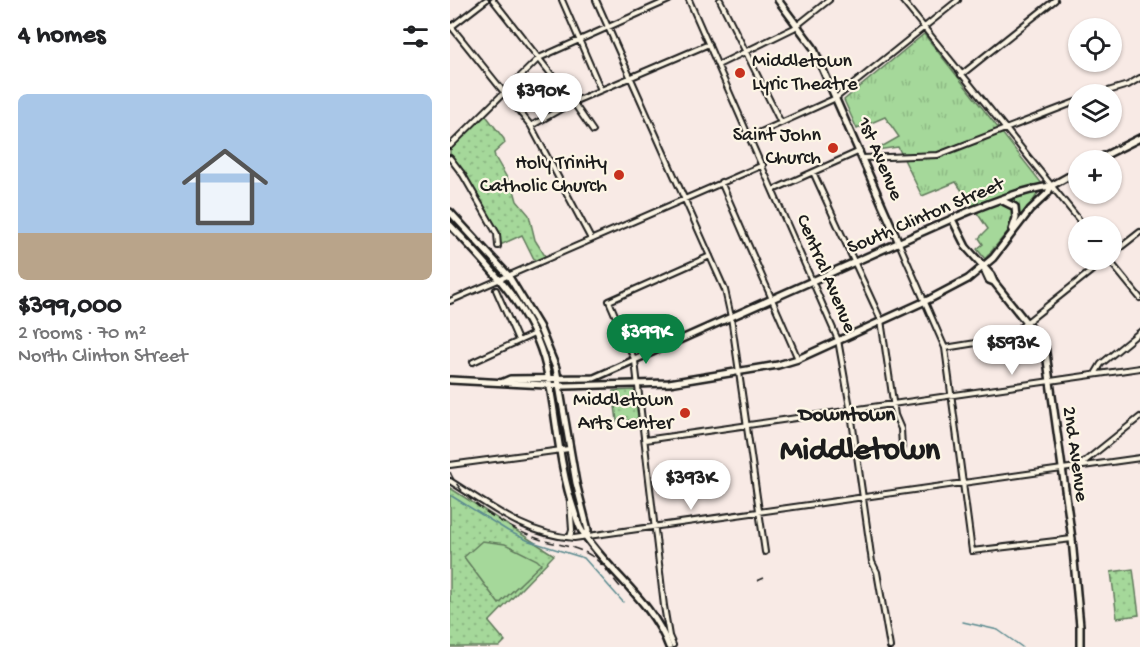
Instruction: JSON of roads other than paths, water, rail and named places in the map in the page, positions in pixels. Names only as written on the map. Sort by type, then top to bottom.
[{"type":"main road","name":"1st Avenue","points":[[778,0],[813,47],[899,243]]},
{"type":"main road","points":[[1116,150],[1140,138]]},
{"type":"main road","points":[[450,380],[559,386],[669,383],[778,365],[798,359],[955,287],[993,258],[1029,210],[1048,193],[1051,186],[1068,177]]},
{"type":"main road","name":"South Clinton Street","points":[[503,382],[510,379],[591,379],[952,219],[1001,200],[1051,186]]},
{"type":"main road","points":[[1001,200],[1011,204],[1016,212],[1010,235]]},
{"type":"main road","points":[[450,212],[508,275],[539,326],[558,378],[569,449],[588,530],[587,537]]},
{"type":"main road","name":"2nd Avenue","points":[[952,219],[966,247],[983,267],[989,280],[994,282],[1045,346],[1072,539],[1080,647]]},
{"type":"main road","points":[[450,225],[499,279],[512,296],[534,334],[545,361],[569,495],[582,531],[654,617],[670,646]]},
{"type":"street","points":[[486,0],[450,26],[531,126],[591,239]]},
{"type":"street","points":[[493,0],[593,131]]},
{"type":"street","points":[[562,0],[601,90]]},
{"type":"street","points":[[596,0],[725,290],[731,317],[765,552]]},
{"type":"street","points":[[450,146],[539,58],[669,0]]},
{"type":"street","name":"Central Avenue","points":[[689,0],[838,340],[851,410],[872,562],[877,573],[890,647]]},
{"type":"street","points":[[720,0],[781,123]]},
{"type":"street","points":[[718,65],[798,25],[829,0]]},
{"type":"street","points":[[902,0],[1076,216]]},
{"type":"street","points":[[750,137],[836,98],[958,0]]},
{"type":"street","points":[[961,75],[1054,0]]},
{"type":"street","points":[[531,126],[573,102],[709,44]]},
{"type":"street","points":[[1122,87],[1140,78]]},
{"type":"street","points":[[863,158],[938,155],[1068,105]]},
{"type":"street","points":[[773,190],[860,151]]},
{"type":"street","points":[[450,158],[463,175],[497,234],[498,246]]},
{"type":"street","points":[[450,301],[763,165]]},
{"type":"street","points":[[813,172],[881,320],[895,415],[901,429],[902,447]]},
{"type":"street","points":[[721,182],[798,359]]},
{"type":"street","points":[[1122,246],[1140,232]]},
{"type":"street","name":"1st Avenue","points":[[899,243],[945,348],[972,551],[1072,539]]},
{"type":"street","points":[[670,646],[635,361],[609,301],[710,256]]},
{"type":"street","points":[[945,348],[1007,338],[1094,270]]},
{"type":"street","points":[[1116,270],[1140,298]]},
{"type":"street","points":[[496,290],[518,340]]},
{"type":"street","points":[[1095,374],[1101,364],[1140,332]]},
{"type":"street","points":[[473,362],[534,334]]},
{"type":"street","points":[[645,440],[1140,368]]},
{"type":"street","points":[[1079,466],[1140,417]]},
{"type":"street","points":[[450,465],[569,449]]},
{"type":"street","points":[[450,481],[521,525],[549,535],[587,537],[1140,458]]},
{"type":"street","points":[[569,495],[572,530],[570,537]]},
{"type":"waterway","points":[[450,495],[508,531],[529,541],[584,558],[623,602]]},
{"type":"waterway","points":[[963,622],[998,630],[1022,647]]},
{"type":"railway","points":[[450,472],[465,494],[489,514],[516,530],[590,555],[603,566],[622,589]]},
{"type":"railway","points":[[757,581],[764,578]]},
{"type":"place","name":"Middletown Lyric Theatre","points":[[740,73]]},
{"type":"place","name":"Saint John Church","points":[[833,148]]},
{"type":"place","name":"Holy Trinity Catholic Church","points":[[619,175]]},
{"type":"place","name":"Middletown Arts Center","points":[[685,413]]},
{"type":"district","name":"Downtown","points":[[847,416]]},
{"type":"district","name":"Middletown","points":[[860,452]]}]
